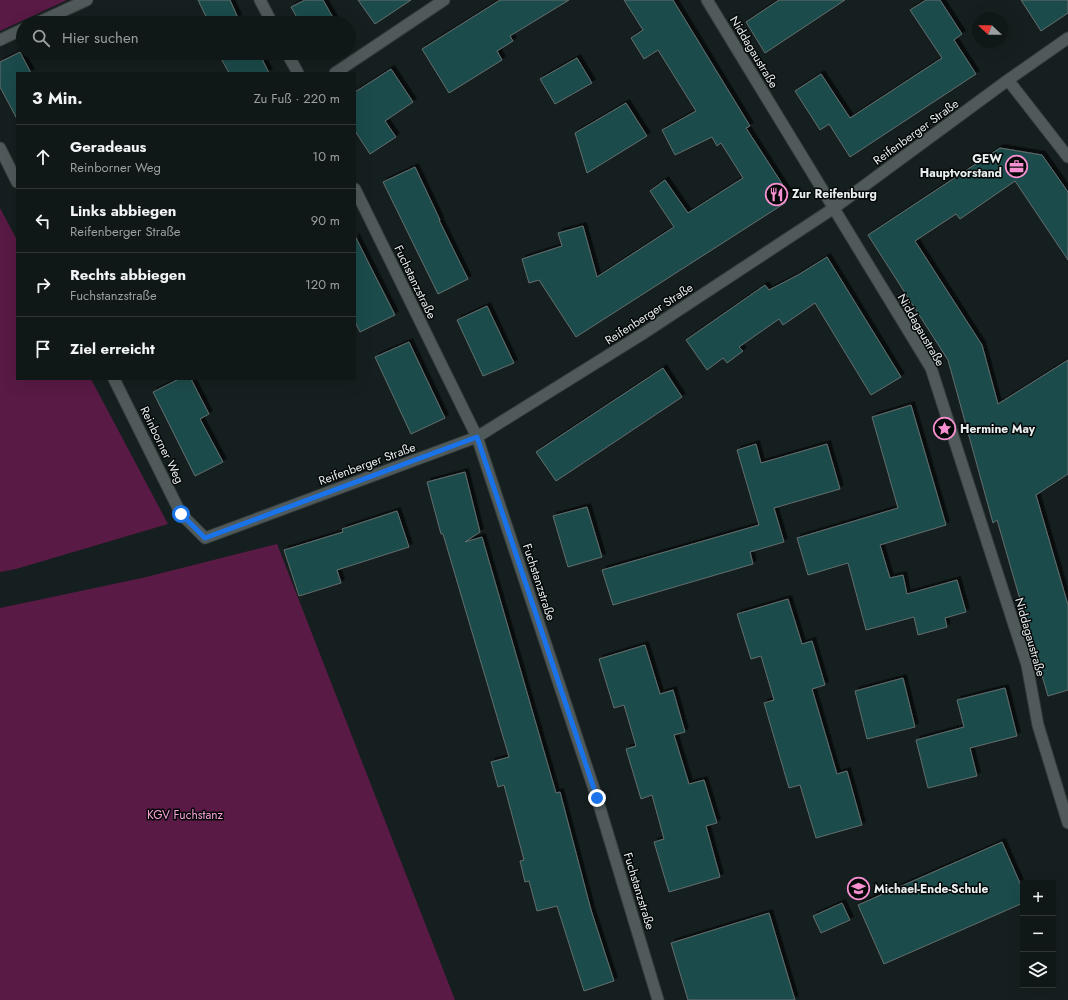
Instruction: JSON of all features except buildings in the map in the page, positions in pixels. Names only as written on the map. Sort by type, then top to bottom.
[{"type":"street","points":[[52,16],[87,0]]},
{"type":"street","points":[[260,0],[268,16]]},
{"type":"street","points":[[356,58],[444,0]]},
{"type":"street","name":"Niddagaustraße","points":[[707,0],[931,368],[1027,665],[1038,725],[1068,823]]},
{"type":"street","points":[[0,40],[16,32]]},
{"type":"street","name":"Reifenberger Straße","points":[[205,538],[477,437],[644,333],[834,208],[1008,80],[1068,38]]},
{"type":"street","points":[[291,60],[297,72]]},
{"type":"street","points":[[336,72],[354,60]]},
{"type":"street","points":[[1008,80],[1068,157]]},
{"type":"street","points":[[0,148],[16,180]]},
{"type":"street","name":"Fuchstanzstraße","points":[[356,191],[477,437],[597,798],[658,1000]]},
{"type":"street","name":"Reinborner Weg","points":[[114,380],[181,514],[205,538]]},
{"type":"green space","points":[[0,0],[67,0],[32,16],[16,16],[16,24],[0,31]]},
{"type":"green space","points":[[0,208],[16,238],[16,380],[92,380],[168,524],[16,569],[0,572]]},
{"type":"green space","name":"KGV Fuchstanz","points":[[277,544],[455,1000],[0,1000],[0,608],[142,578]]},
{"type":"place","name":"GEW Hauptvorstand","points":[[1017,166]]},
{"type":"place","name":"Zur Reifenburg","points":[[777,194]]},
{"type":"place","name":"Hermine May","points":[[944,429]]},
{"type":"place","name":"Michael-Ende-Schule","points":[[858,889]]},
{"type":"route","points":[[181,514],[205,538],[477,437],[597,798]]}]
